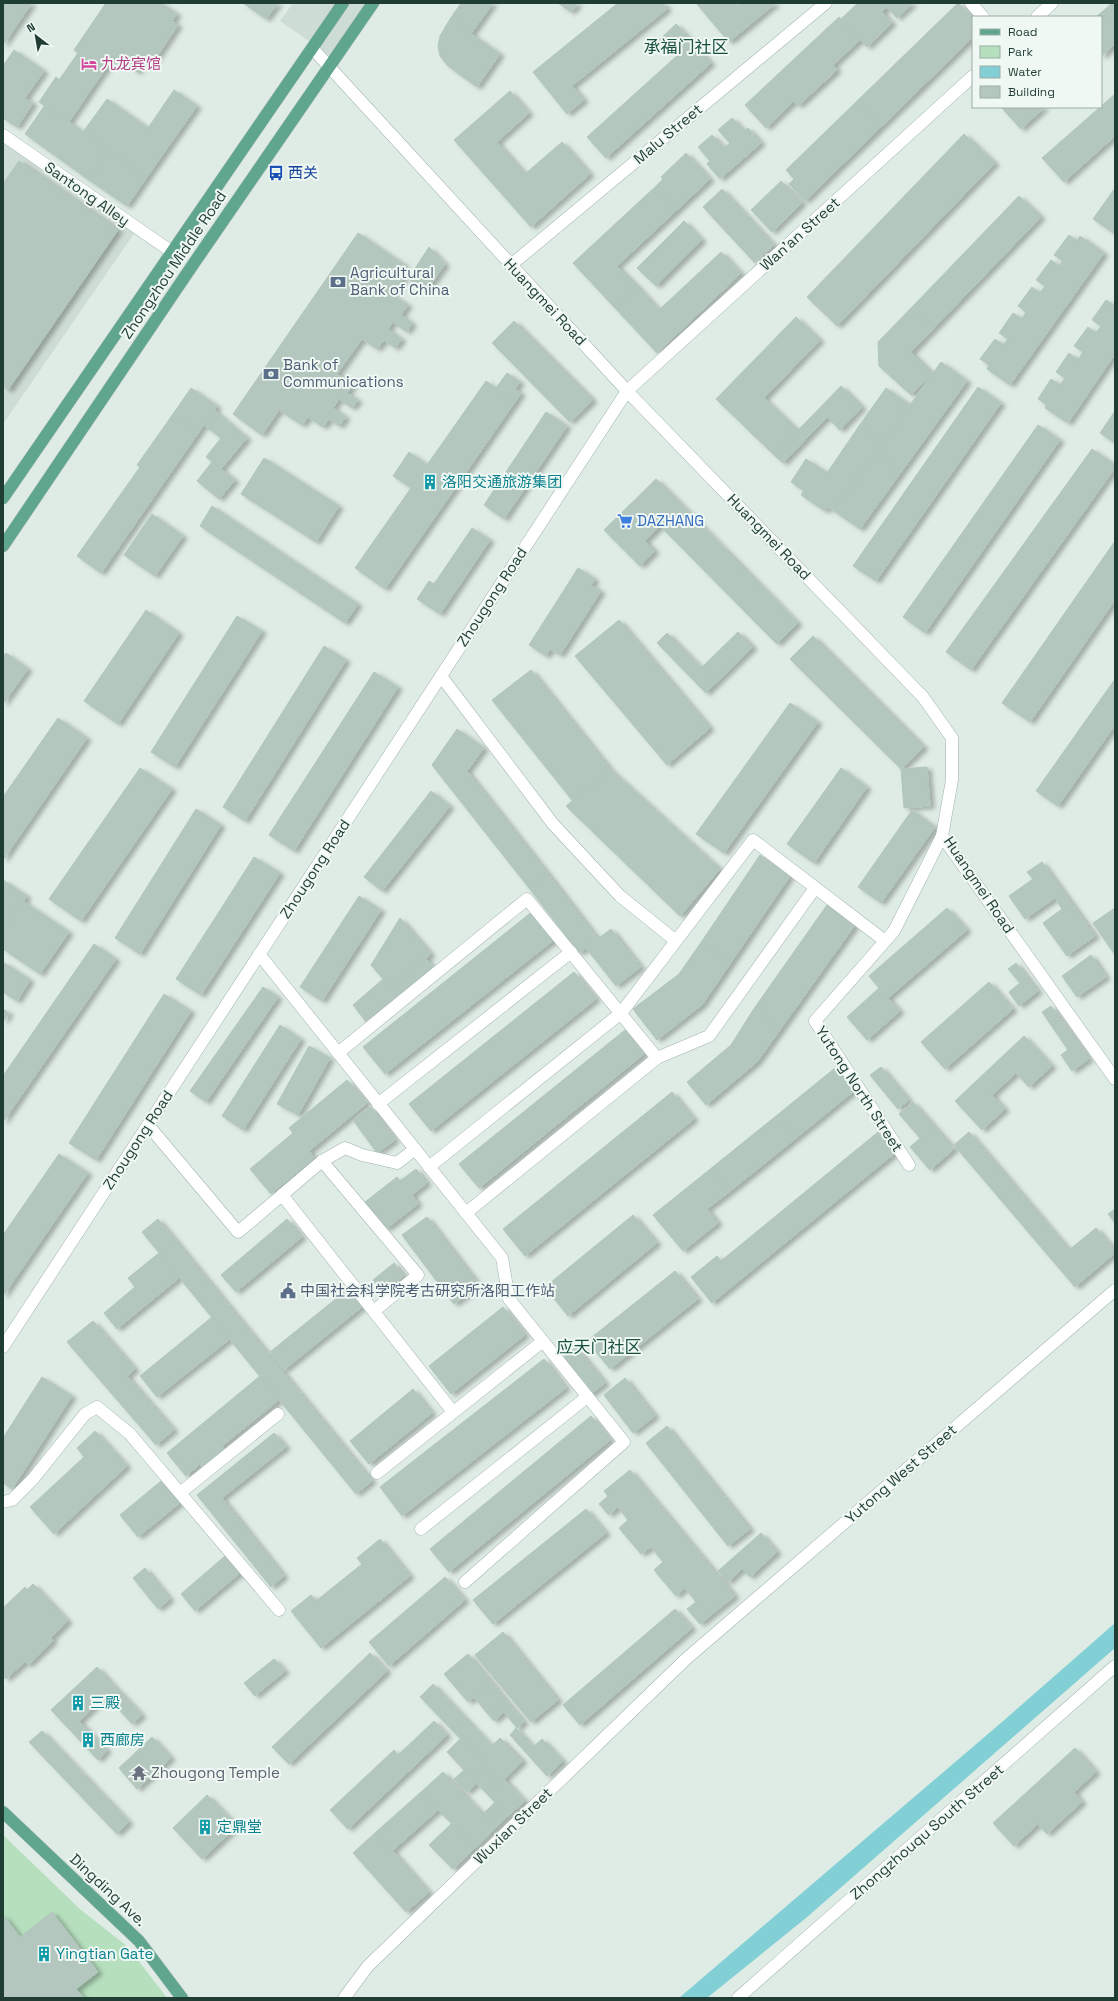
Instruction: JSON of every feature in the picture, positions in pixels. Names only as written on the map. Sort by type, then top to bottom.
[{"type":"main road","name":"Zhongzhou Middle Road","points":[[3,498],[343,3]]},
{"type":"main road","name":"Zhongzhou Middle Road","points":[[3,546],[192,266],[374,3]]},
{"type":"main road","name":"Dingding Ave.","points":[[3,1812],[139,1941],[182,1998]]},
{"type":"street","name":"Malu Street","points":[[511,265],[826,3]]},
{"type":"street","points":[[971,3],[982,16]]},
{"type":"street","points":[[1038,16],[1052,3]]},
{"type":"street","name":"Huangmei Road","points":[[312,48],[627,391],[923,697],[952,738],[952,780],[942,836],[1115,1079]]},
{"type":"street","name":"Wan'an Street","points":[[627,391],[972,77]]},
{"type":"street","name":"Santong Alley","points":[[3,135],[172,252]]},
{"type":"street","name":"Zhougong Road","points":[[3,1347],[627,391]]},
{"type":"street","points":[[441,676],[553,824],[620,896],[676,941]]},
{"type":"street","name":"Yutong North Street","points":[[909,1165],[815,1021],[894,931],[942,836]]},
{"type":"street","points":[[429,1167],[621,1013],[753,840],[885,941]]},
{"type":"street","points":[[466,1213],[657,1058],[709,1036],[815,888]]},
{"type":"street","points":[[338,1053],[528,899],[657,1058]]},
{"type":"street","points":[[378,1104],[571,952]]},
{"type":"street","points":[[260,954],[502,1258],[509,1299],[624,1442],[465,1582]]},
{"type":"street","points":[[148,1125],[238,1232],[322,1161],[345,1148],[362,1155],[397,1163],[414,1149]]},
{"type":"street","points":[[322,1161],[418,1275],[374,1311]]},
{"type":"street","points":[[282,1195],[453,1412]]},
{"type":"street","name":"Yutong West Street","points":[[686,1659],[1115,1290]]},
{"type":"street","points":[[377,1473],[543,1341]]},
{"type":"street","points":[[421,1529],[587,1397]]},
{"type":"street","points":[[3,1502],[12,1500],[33,1479],[85,1414],[97,1408],[130,1434],[279,1610]]},
{"type":"street","points":[[180,1493],[278,1414]]},
{"type":"street","name":"Wuxian Street","points":[[344,1998],[368,1966],[686,1659]]},
{"type":"street","name":"Zhongzhouqu South Street","points":[[738,1998],[1115,1666]]},
{"type":"shaded area","points":[[293,3],[381,3],[339,62],[280,21]]},
{"type":"shaded area","points":[[3,141],[135,232],[3,424]]},
{"type":"green space","points":[[3,1835],[81,1910],[128,1947],[167,1998],[3,1998]]},
{"type":"water","points":[[1115,1623],[1115,1648],[806,1918],[707,1998],[679,1998],[1002,1722]]},
{"type":"building","points":[[3,3],[32,3],[3,45]]},
{"type":"building","name":"九龙宾馆","points":[[106,3],[161,3],[177,14],[172,21],[178,25],[150,67],[144,62],[137,72],[114,56],[69,122],[39,102],[56,77],[59,80],[78,53],[74,50]]},
{"type":"building","points":[[243,3],[278,3],[266,19]]},
{"type":"building","points":[[461,3],[493,3],[471,34],[450,19]]},
{"type":"building","points":[[558,3],[578,3],[571,12]]},
{"type":"building","points":[[618,3],[663,3],[667,9],[572,86],[584,100],[567,114],[533,72]]},
{"type":"building","points":[[696,3],[733,3],[736,6],[740,3],[776,3],[729,42]]},
{"type":"building","points":[[858,3],[913,3],[897,18],[887,7],[882,12],[892,23],[867,47],[841,19]]},
{"type":"building","points":[[958,3],[972,16],[972,38],[881,127],[856,102]]},
{"type":"building","points":[[1112,3],[1115,3],[1115,25],[1102,12]]},
{"type":"building","points":[[1102,12],[1115,25],[1115,44],[1102,56],[1102,16],[1097,16]]},
{"type":"building","points":[[839,17],[860,40],[833,65],[837,70],[798,106],[794,101],[766,128],[745,105]]},
{"type":"building","points":[[450,19],[500,54],[477,87],[448,66],[440,56],[438,46],[440,36]]},
{"type":"building","points":[[676,24],[711,63],[606,158],[587,137],[680,53],[672,45],[667,50],[658,41]]},
{"type":"building","points":[[14,50],[44,71],[25,98],[33,103],[17,127],[3,118],[3,66]]},
{"type":"building","points":[[174,90],[197,106],[147,177],[83,132],[107,99],[148,128]]},
{"type":"building","points":[[510,91],[529,113],[497,142],[525,174],[562,142],[590,174],[531,227],[454,140]]},
{"type":"building","points":[[1115,94],[1115,136],[1064,182],[1042,158],[1099,108],[1102,108],[1102,105]]},
{"type":"building","points":[[856,102],[881,127],[805,201],[789,184],[794,179],[786,170]]},
{"type":"building","points":[[45,105],[110,151],[89,180],[25,134]]},
{"type":"building","points":[[1002,108],[1044,108],[1021,129]]},
{"type":"building","points":[[732,118],[744,131],[748,128],[761,143],[720,179],[707,164],[710,161],[698,147],[712,135],[724,148],[730,143],[718,130]]},
{"type":"building","points":[[964,134],[995,163],[837,326],[807,297]]},
{"type":"building","points":[[110,151],[147,177],[127,206],[89,180]]},
{"type":"building","points":[[686,153],[710,179],[677,210],[655,187],[663,179],[661,177]]},
{"type":"building","points":[[19,161],[118,230],[8,390],[3,386],[3,184]]},
{"type":"building","points":[[781,181],[802,203],[772,232],[751,210]]},
{"type":"building","points":[[655,187],[677,210],[617,266],[637,286],[615,308],[573,263]]},
{"type":"building","points":[[1115,188],[1115,234],[1093,219]]},
{"type":"building","points":[[722,189],[774,245],[755,263],[703,207]]},
{"type":"building","points":[[1019,196],[1041,217],[935,327],[913,306]]},
{"type":"building","points":[[684,221],[702,240],[656,286],[637,268]]},
{"type":"building","points":[[358,233],[405,265],[398,274],[404,278],[392,294],[408,305],[401,315],[412,323],[407,332],[393,322],[388,329],[402,339],[395,348],[384,340],[377,349],[362,339],[337,374],[353,385],[347,393],[358,400],[352,408],[339,399],[333,408],[346,417],[339,426],[329,419],[323,427],[308,417],[302,425],[279,410],[262,435],[233,414]]},
{"type":"building","points":[[1069,235],[1077,241],[1080,236],[1104,253],[1010,385],[987,369],[989,365],[980,359],[995,339],[1003,345],[1008,339],[999,333],[1013,313],[1022,319],[1026,312],[1018,306],[1032,287],[1040,293],[1045,286],[1036,280],[1051,260],[1059,266],[1063,261],[1054,255]]},
{"type":"building","points":[[429,247],[445,264],[427,290],[408,279]]},
{"type":"building","points":[[721,252],[741,273],[657,353],[615,308],[637,286],[659,310]]},
{"type":"building","points":[[1106,300],[1115,306],[1115,354],[1068,423],[1045,408],[1047,405],[1038,399],[1051,379],[1060,385],[1065,378],[1056,372],[1069,353],[1078,360],[1083,352],[1074,346],[1088,327],[1096,333],[1101,326],[1092,320]]},
{"type":"building","points":[[913,306],[935,327],[911,352],[932,373],[911,395],[879,366],[878,342]]},
{"type":"building","points":[[796,317],[820,340],[764,398],[798,431],[774,455],[716,399]]},
{"type":"building","points":[[514,321],[593,400],[570,422],[492,343]]},
{"type":"building","points":[[941,362],[967,381],[902,471],[876,452]]},
{"type":"building","points":[[507,373],[520,382],[515,389],[521,393],[515,402],[496,388]]},
{"type":"building","name":"洛阳交通旅游集团","points":[[486,381],[515,402],[385,589],[355,568],[411,488],[393,476],[409,452],[427,465]]},
{"type":"building","points":[[841,386],[862,407],[840,430],[827,417],[783,463],[774,455]]},
{"type":"building","points":[[978,387],[1001,403],[876,581],[853,566]]},
{"type":"building","points":[[191,388],[217,406],[199,432],[173,414]]},
{"type":"building","points":[[886,388],[910,405],[883,442],[859,426]]},
{"type":"building","points":[[214,410],[247,438],[221,469],[206,457],[221,438],[204,425]]},
{"type":"building","points":[[1115,411],[1115,443],[1100,433]]},
{"type":"building","points":[[546,412],[567,426],[504,519],[484,505]]},
{"type":"building","points":[[173,414],[199,432],[101,573],[77,556],[140,467],[137,465]]},
{"type":"building","points":[[1038,425],[1060,440],[925,633],[903,617]]},
{"type":"building","points":[[859,426],[883,442],[834,511],[828,507],[825,511],[801,495],[804,491],[791,482],[806,459],[827,473]]},
{"type":"building","points":[[1092,449],[1115,465],[1115,468],[971,670],[946,652]]},
{"type":"building","points":[[876,452],[902,471],[860,529],[834,511]]},
{"type":"building","points":[[264,458],[339,506],[316,542],[241,494]]},
{"type":"building","points":[[212,462],[235,480],[219,499],[197,481]]},
{"type":"building","points":[[656,479],[798,623],[777,644],[660,526],[645,541],[655,551],[640,566],[604,530]]},
{"type":"building","points":[[212,506],[358,604],[345,623],[200,526]]},
{"type":"building","points":[[152,514],[183,536],[155,576],[124,555]]},
{"type":"building","points":[[472,528],[490,540],[440,614],[417,599],[429,581],[434,584]]},
{"type":"building","points":[[1115,541],[1115,600],[1030,722],[1002,703]]},
{"type":"building","points":[[578,568],[595,579],[591,585],[601,591],[560,655],[550,649],[546,656],[529,645]]},
{"type":"building","points":[[146,610],[179,633],[118,724],[84,701]]},
{"type":"building","points":[[237,616],[262,631],[175,767],[151,752]]},
{"type":"building","points":[[619,620],[710,728],[667,765],[575,656]]},
{"type":"building","points":[[738,632],[753,647],[716,683],[701,668]]},
{"type":"building","points":[[667,633],[716,683],[706,693],[657,643]]},
{"type":"building","points":[[813,636],[924,747],[901,769],[790,659]]},
{"type":"building","points":[[324,646],[346,660],[245,821],[223,807]]},
{"type":"building","points":[[6,653],[28,669],[3,704],[3,657]]},
{"type":"building","points":[[531,670],[611,770],[572,800],[492,700]]},
{"type":"building","points":[[374,672],[398,687],[294,851],[269,835]]},
{"type":"building","points":[[1115,679],[1115,725],[1058,806],[1036,791]]},
{"type":"building","points":[[790,703],[818,722],[724,853],[696,834]]},
{"type":"building","points":[[58,718],[87,738],[3,860],[3,797]]},
{"type":"building","points":[[457,729],[484,748],[467,771],[548,874],[529,888],[432,765]]},
{"type":"building","points":[[927,767],[930,806],[904,808],[901,769]]},
{"type":"building","points":[[140,768],[172,789],[81,921],[49,899]]},
{"type":"building","points":[[841,768],[867,787],[814,863],[787,844]]},
{"type":"building","points":[[611,770],[720,869],[680,916],[566,806]]},
{"type":"building","points":[[431,791],[450,806],[382,891],[364,877]]},
{"type":"building","points":[[196,809],[221,825],[140,954],[115,938]]},
{"type":"building","points":[[912,810],[935,827],[881,903],[858,887]]},
{"type":"building","points":[[760,855],[790,876],[732,961],[702,941]]},
{"type":"building","points":[[254,857],[280,873],[201,995],[176,979]]},
{"type":"building","points":[[1042,862],[1095,936],[1067,956],[1043,923],[1062,909],[1055,898],[1025,919],[1009,896],[1033,879],[1027,872]]},
{"type":"building","points":[[548,874],[598,939],[579,953],[529,888]]},
{"type":"building","points":[[3,880],[27,896],[3,930]]},
{"type":"building","points":[[359,896],[381,910],[322,1001],[300,987]]},
{"type":"building","points":[[23,901],[69,932],[40,974],[3,949],[3,930]]},
{"type":"building","points":[[827,905],[855,925],[780,1030],[753,1010]]},
{"type":"building","points":[[947,908],[967,930],[888,998],[900,1011],[867,1040],[847,1017],[879,988],[869,976]]},
{"type":"building","points":[[1115,908],[1115,955],[1093,923]]},
{"type":"building","points":[[533,911],[555,939],[385,1074],[363,1047]]},
{"type":"building","points":[[400,918],[431,954],[391,988],[371,965]]},
{"type":"building","points":[[611,929],[641,967],[616,986],[586,948]]},
{"type":"building","points":[[702,941],[732,961],[702,1005],[657,1040],[633,1009],[679,974]]},
{"type":"building","points":[[94,944],[116,959],[3,1122],[3,1076]]},
{"type":"building","points":[[1091,955],[1106,977],[1077,997],[1062,976]]},
{"type":"building","points":[[426,959],[433,967],[367,1023],[353,1005],[383,979],[391,988]]},
{"type":"building","points":[[3,962],[30,980],[17,1001],[3,992]]},
{"type":"building","points":[[1016,963],[1038,991],[1019,1006],[1009,992],[1020,983],[1008,969]]},
{"type":"building","points":[[574,972],[596,999],[431,1131],[409,1104]]},
{"type":"building","points":[[989,982],[1013,1009],[945,1069],[921,1042]]},
{"type":"building","points":[[263,987],[278,997],[206,1102],[190,1091]]},
{"type":"building","points":[[164,994],[191,1011],[96,1160],[69,1143]]},
{"type":"building","points":[[1051,1006],[1089,1059],[1072,1071],[1061,1055],[1068,1050],[1042,1012]]},
{"type":"building","points":[[3,1009],[9,1013],[3,1022]]},
{"type":"building","points":[[753,1010],[780,1030],[757,1062],[706,1105],[687,1082],[731,1045]]},
{"type":"building","points":[[280,1025],[301,1039],[243,1130],[222,1116]]},
{"type":"building","points":[[625,1030],[644,1054],[479,1188],[459,1164]]},
{"type":"building","points":[[1024,1036],[1052,1066],[1029,1087],[1016,1073],[992,1095],[1005,1109],[982,1130],[955,1101]]},
{"type":"building","points":[[309,1046],[330,1058],[298,1115],[277,1104]]},
{"type":"building","points":[[881,1067],[909,1100],[898,1109],[870,1075]]},
{"type":"building","points":[[835,1068],[854,1091],[795,1139],[776,1116]]},
{"type":"building","points":[[347,1080],[367,1103],[309,1151],[314,1158],[271,1194],[250,1169],[293,1133],[289,1128]]},
{"type":"building","points":[[672,1092],[694,1119],[525,1256],[503,1229]]},
{"type":"building","points":[[913,1102],[954,1149],[930,1170],[910,1147],[920,1138],[899,1114]]},
{"type":"building","points":[[371,1107],[395,1140],[377,1153],[353,1120]]},
{"type":"building","points":[[776,1116],[795,1139],[728,1193],[709,1170]]},
{"type":"building","points":[[878,1132],[895,1153],[712,1303],[691,1277],[717,1256],[721,1261]]},
{"type":"building","points":[[969,1132],[1069,1250],[1096,1228],[1115,1250],[1115,1253],[1075,1287],[954,1145]]},
{"type":"building","points":[[59,1154],[88,1173],[3,1296],[3,1235]]},
{"type":"building","points":[[416,1169],[427,1183],[412,1195],[418,1204],[386,1229],[365,1202],[397,1177],[400,1181]]},
{"type":"building","points":[[709,1170],[728,1193],[707,1209],[718,1223],[683,1251],[653,1215]]},
{"type":"building","points":[[1115,1209],[1115,1223],[1108,1214]]},
{"type":"building","points":[[633,1215],[657,1243],[568,1316],[545,1287]]},
{"type":"building","points":[[427,1217],[479,1285],[454,1304],[402,1235]]},
{"type":"building","points":[[158,1219],[372,1481],[356,1494],[142,1232]]},
{"type":"building","points":[[287,1219],[302,1237],[236,1292],[221,1275]]},
{"type":"building","points":[[159,1253],[179,1278],[117,1329],[104,1313],[135,1287],[128,1278]]},
{"type":"building","points":[[394,1263],[404,1276],[382,1292],[373,1280]]},
{"type":"building","points":[[675,1271],[698,1299],[610,1369],[587,1341]]},
{"type":"building","points":[[348,1289],[362,1307],[284,1370],[270,1352]]},
{"type":"building","points":[[503,1307],[525,1335],[451,1394],[429,1366]]},
{"type":"building","points":[[212,1317],[230,1339],[157,1397],[140,1376]]},
{"type":"building","points":[[93,1321],[135,1369],[127,1376],[174,1430],[156,1445],[67,1342]]},
{"type":"building","points":[[576,1347],[605,1383],[590,1395],[561,1359]]},
{"type":"building","points":[[544,1359],[566,1388],[402,1516],[380,1487]]},
{"type":"building","points":[[260,1376],[279,1400],[222,1446],[226,1451],[204,1469],[200,1464],[186,1476],[167,1453]]},
{"type":"building","points":[[42,1377],[72,1396],[12,1489],[3,1483],[3,1438]]},
{"type":"building","points":[[625,1378],[655,1416],[633,1433],[604,1395]]},
{"type":"building","points":[[413,1389],[432,1413],[369,1464],[350,1441]]},
{"type":"building","points":[[591,1416],[610,1440],[449,1572],[430,1549]]},
{"type":"building","points":[[667,1426],[750,1529],[728,1546],[646,1443]]},
{"type":"building","points":[[95,1431],[127,1466],[54,1534],[30,1507],[84,1457],[77,1448]]},
{"type":"building","points":[[274,1433],[286,1447],[222,1498],[284,1576],[271,1587],[197,1495]]},
{"type":"building","points":[[630,1470],[735,1596],[700,1624],[687,1609],[696,1602],[685,1588],[676,1596],[654,1570],[663,1562],[651,1547],[641,1554],[619,1528],[628,1520],[618,1507],[609,1515],[599,1504],[608,1496],[604,1491]]},
{"type":"building","points":[[161,1481],[180,1503],[138,1537],[120,1515]]},
{"type":"building","points":[[586,1509],[606,1533],[493,1624],[473,1600]]},
{"type":"building","points":[[761,1533],[777,1552],[750,1577],[742,1569],[728,1582],[718,1571]]},
{"type":"building","points":[[380,1539],[410,1576],[321,1648],[291,1611],[311,1595],[316,1601],[362,1564],[357,1558]]},
{"type":"building","points":[[225,1556],[240,1573],[195,1611],[181,1594]]},
{"type":"building","points":[[145,1568],[170,1599],[158,1609],[133,1578]]},
{"type":"building","points":[[445,1577],[465,1600],[389,1666],[369,1642]]},
{"type":"building","points":[[33,1584],[68,1621],[51,1638],[53,1641],[28,1665],[25,1662],[6,1679],[3,1676],[3,1608],[25,1587],[27,1590]]},
{"type":"building","points":[[675,1609],[692,1628],[580,1725],[563,1705]]},
{"type":"building","points":[[503,1632],[558,1700],[531,1722],[475,1655]]},
{"type":"building","points":[[370,1653],[387,1671],[289,1764],[272,1747]]},
{"type":"building","points":[[468,1654],[492,1683],[468,1702],[444,1674]]},
{"type":"building","points":[[274,1659],[285,1671],[255,1696],[244,1683]]},
{"type":"building","name":"三殿","points":[[97,1667],[115,1687],[70,1730],[51,1710]]},
{"type":"building","points":[[492,1683],[504,1698],[486,1712],[474,1697]]},
{"type":"building","points":[[433,1684],[465,1718],[452,1730],[420,1697]]},
{"type":"building","points":[[115,1687],[142,1715],[132,1724],[106,1695]]},
{"type":"building","points":[[504,1698],[524,1722],[517,1728],[504,1712],[494,1721],[486,1712]]},
{"type":"building","points":[[465,1718],[492,1746],[500,1738],[523,1761],[501,1782],[452,1730]]},
{"type":"building","name":"西廊房","points":[[79,1721],[107,1750],[98,1760],[70,1730]]},
{"type":"building","points":[[434,1721],[447,1735],[348,1829],[330,1810],[394,1750],[398,1755]]},
{"type":"building","points":[[516,1728],[533,1747],[542,1739],[563,1761],[547,1776],[510,1735]]},
{"type":"building","points":[[42,1731],[129,1822],[117,1834],[29,1742]]},
{"type":"building","points":[[152,1737],[171,1758],[137,1789],[119,1768]]},
{"type":"building","points":[[460,1739],[486,1766],[473,1779],[477,1783],[467,1792],[454,1779],[464,1770],[447,1752]]},
{"type":"building","points":[[1075,1748],[1096,1772],[1074,1792],[1082,1802],[1047,1834],[1038,1824],[1014,1846],[993,1823]]},
{"type":"building","points":[[486,1766],[501,1782],[488,1795],[473,1779]]},
{"type":"building","points":[[443,1772],[496,1828],[475,1848],[421,1792]]},
{"type":"building","points":[[504,1779],[525,1801],[508,1816],[488,1795]]},
{"type":"building","points":[[421,1792],[438,1810],[392,1851],[376,1832]]},
{"type":"building","name":"定鼎堂","points":[[207,1795],[237,1826],[202,1859],[173,1828]]},
{"type":"building","points":[[495,1802],[508,1816],[496,1828],[483,1814]]},
{"type":"building","points":[[451,1824],[475,1848],[453,1869],[429,1845]]},
{"type":"building","points":[[376,1832],[429,1892],[406,1912],[353,1853]]},
{"type":"building","name":"Yingtian Gate","points":[[52,1912],[98,1972],[76,1989],[84,1998],[3,1998],[3,1915],[20,1937]]},
{"type":"place","name":"九龙宾馆","points":[[89,64]]},
{"type":"place","name":"西关","points":[[276,173]]},
{"type":"place","name":"Agricultural Bank of China","points":[[338,282]]},
{"type":"place","name":"Bank of Communications","points":[[271,374]]},
{"type":"place","name":"洛阳交通旅游集团","points":[[430,482]]},
{"type":"place","name":"DAZHANG","points":[[625,521]]},
{"type":"place","name":"中国社会科学院考古研究所洛阳工作站","points":[[288,1291]]},
{"type":"place","name":"三殿","points":[[78,1703]]},
{"type":"place","name":"西廊房","points":[[88,1740]]},
{"type":"place","name":"Zhougong Temple","points":[[139,1773]]},
{"type":"place","name":"定鼎堂","points":[[205,1827]]},
{"type":"place","name":"Yingtian Gate","points":[[44,1954]]},
{"type":"district","name":"承福门社区","points":[[686,47]]},
{"type":"district","name":"应天门社区","points":[[599,1347]]}]
